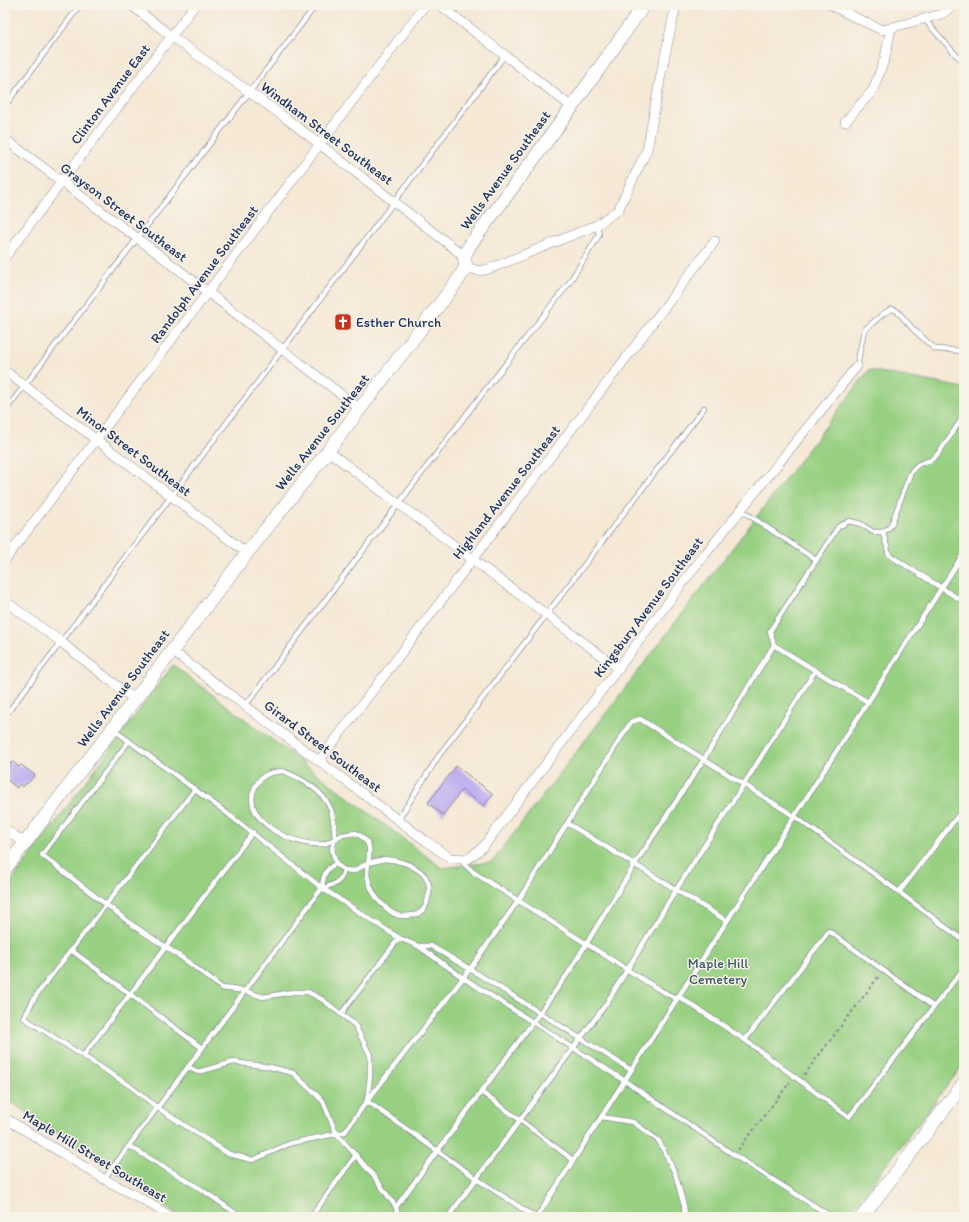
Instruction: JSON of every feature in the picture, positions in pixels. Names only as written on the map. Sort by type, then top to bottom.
[{"type":"street","name":"Windham Street Southeast","points":[[131,5],[320,145],[394,202],[465,262]]},
{"type":"street","name":"Clinton Avenue East","points":[[5,257],[195,5]]},
{"type":"street","name":"Randolph Avenue Southeast","points":[[5,560],[425,5]]},
{"type":"street","points":[[440,5],[572,107]]},
{"type":"street","name":"Wells Avenue Southeast","points":[[5,869],[247,553],[328,451],[453,286],[465,262],[470,245],[572,107],[644,5]]},
{"type":"street","points":[[465,262],[479,271],[489,269],[596,225],[618,210],[647,150],[676,5]]},
{"type":"street","points":[[831,5],[882,30],[942,14],[955,5]]},
{"type":"street","points":[[845,122],[872,90],[885,58],[891,28]]},
{"type":"street","name":"Grayson Street Southeast","points":[[5,139],[360,409]]},
{"type":"street","name":"Highland Avenue Southeast","points":[[319,761],[715,241]]},
{"type":"street","name":"Kingsbury Avenue Southeast","points":[[459,859],[468,859],[483,847],[694,568],[857,366]]},
{"type":"street","name":"Minor Street Southeast","points":[[5,371],[247,553]]},
{"type":"street","points":[[328,451],[619,669]]},
{"type":"street","points":[[5,601],[61,642],[134,700]]},
{"type":"street","name":"Girard Street Southeast","points":[[172,651],[450,858],[459,859]]},
{"type":"street","points":[[5,829],[25,843]]},
{"type":"street","points":[[862,1217],[964,1083]]},
{"type":"street","name":"Maple Hill Street Southeast","points":[[5,1118],[104,1179],[142,1199],[171,1217]]},
{"type":"lane","points":[[5,106],[80,5]]},
{"type":"lane","points":[[5,411],[316,5]]},
{"type":"lane","points":[[924,19],[957,56],[964,60]]},
{"type":"lane","points":[[5,716],[505,55]]},
{"type":"lane","points":[[246,706],[569,283],[598,235],[596,225]]},
{"type":"lane","points":[[857,366],[864,330],[883,314],[892,309],[897,311],[914,330],[935,349],[964,351]]},
{"type":"lane","points":[[398,820],[440,754],[704,408]]},
{"type":"lane","points":[[868,702],[774,645],[770,631],[838,527],[849,521],[861,524],[873,532],[882,532],[890,527],[914,467],[934,458],[964,416]]},
{"type":"lane","points":[[741,510],[816,560]]},
{"type":"lane","points":[[882,532],[889,556],[964,602]]},
{"type":"lane","points":[[367,1101],[477,1178],[536,1217],[964,553]]},
{"type":"lane","points":[[396,1207],[569,972],[636,864],[704,759],[774,645]]},
{"type":"lane","points":[[448,1217],[606,1004],[626,969],[815,671]]},
{"type":"lane","points":[[195,789],[35,997],[24,1018],[130,1086],[158,1108],[229,1154],[253,1160],[291,1143],[345,1132],[462,977],[470,969],[518,901],[631,722],[640,719],[794,816],[964,941]]},
{"type":"lane","points":[[113,728],[253,832],[322,888],[399,938],[418,946],[462,977],[625,1081],[734,1155],[832,1217]]},
{"type":"lane","points":[[129,741],[42,855],[134,926],[166,946],[222,988],[245,991],[264,997],[293,992],[308,992],[323,1000],[355,1025],[370,1055],[370,1076],[367,1101]]},
{"type":"lane","points":[[335,839],[331,810],[314,787],[283,770],[268,774],[257,782],[252,793],[254,807],[258,816],[271,829],[283,836],[308,844],[325,844],[335,839],[342,834],[356,832],[364,837],[368,842],[370,854],[368,863],[367,874],[372,889],[380,902],[390,912],[404,917],[418,914],[426,905],[430,892],[427,879],[421,871],[410,864],[397,860],[385,859],[368,863],[354,871],[344,870],[336,864],[332,849],[335,839]]},
{"type":"lane","points":[[899,892],[964,808]]},
{"type":"lane","points":[[567,823],[636,864],[726,921]]},
{"type":"lane","points":[[84,1056],[253,832]]},
{"type":"lane","points":[[459,859],[473,872],[518,901],[626,969],[678,998],[745,1040],[849,1117],[964,968]]},
{"type":"lane","points":[[104,1179],[322,888],[326,872],[331,866],[336,864]]},
{"type":"lane","points":[[322,888],[334,885],[343,877],[344,870]]},
{"type":"lane","points":[[745,1040],[829,931],[934,1007]]},
{"type":"lane","points":[[341,1014],[399,938]]},
{"type":"lane","points":[[418,946],[431,946],[631,1070]]},
{"type":"lane","points":[[71,950],[202,1048]]},
{"type":"lane","points":[[188,1067],[198,1072],[234,1062],[270,1067],[293,1073],[323,1101],[336,1133],[373,1175],[396,1207],[398,1217]]},
{"type":"lane","points":[[481,1092],[573,1160]]},
{"type":"lane","points":[[601,1117],[633,1122],[659,1141],[675,1173],[684,1206],[685,1217]]},
{"type":"lane","points":[[128,1146],[201,1189],[241,1217]]},
{"type":"lane","points":[[311,1217],[356,1155]]},
{"type":"path","points":[[800,1080],[883,970]]},
{"type":"path","points":[[734,1155],[794,1076]]},
{"type":"green space","name":"Maple Hill Cemetery","points":[[869,370],[964,388],[964,1064],[846,1217],[182,1217],[5,1098],[5,890],[173,665],[442,868],[492,862]]},
{"type":"building","points":[[5,759],[11,764],[13,762],[19,767],[21,765],[35,775],[23,787],[20,784],[17,788],[5,778]]},
{"type":"building","points":[[456,766],[493,794],[484,806],[462,790],[443,815],[428,803]]},
{"type":"place","name":"Esther Church","points":[[343,322]]}]
